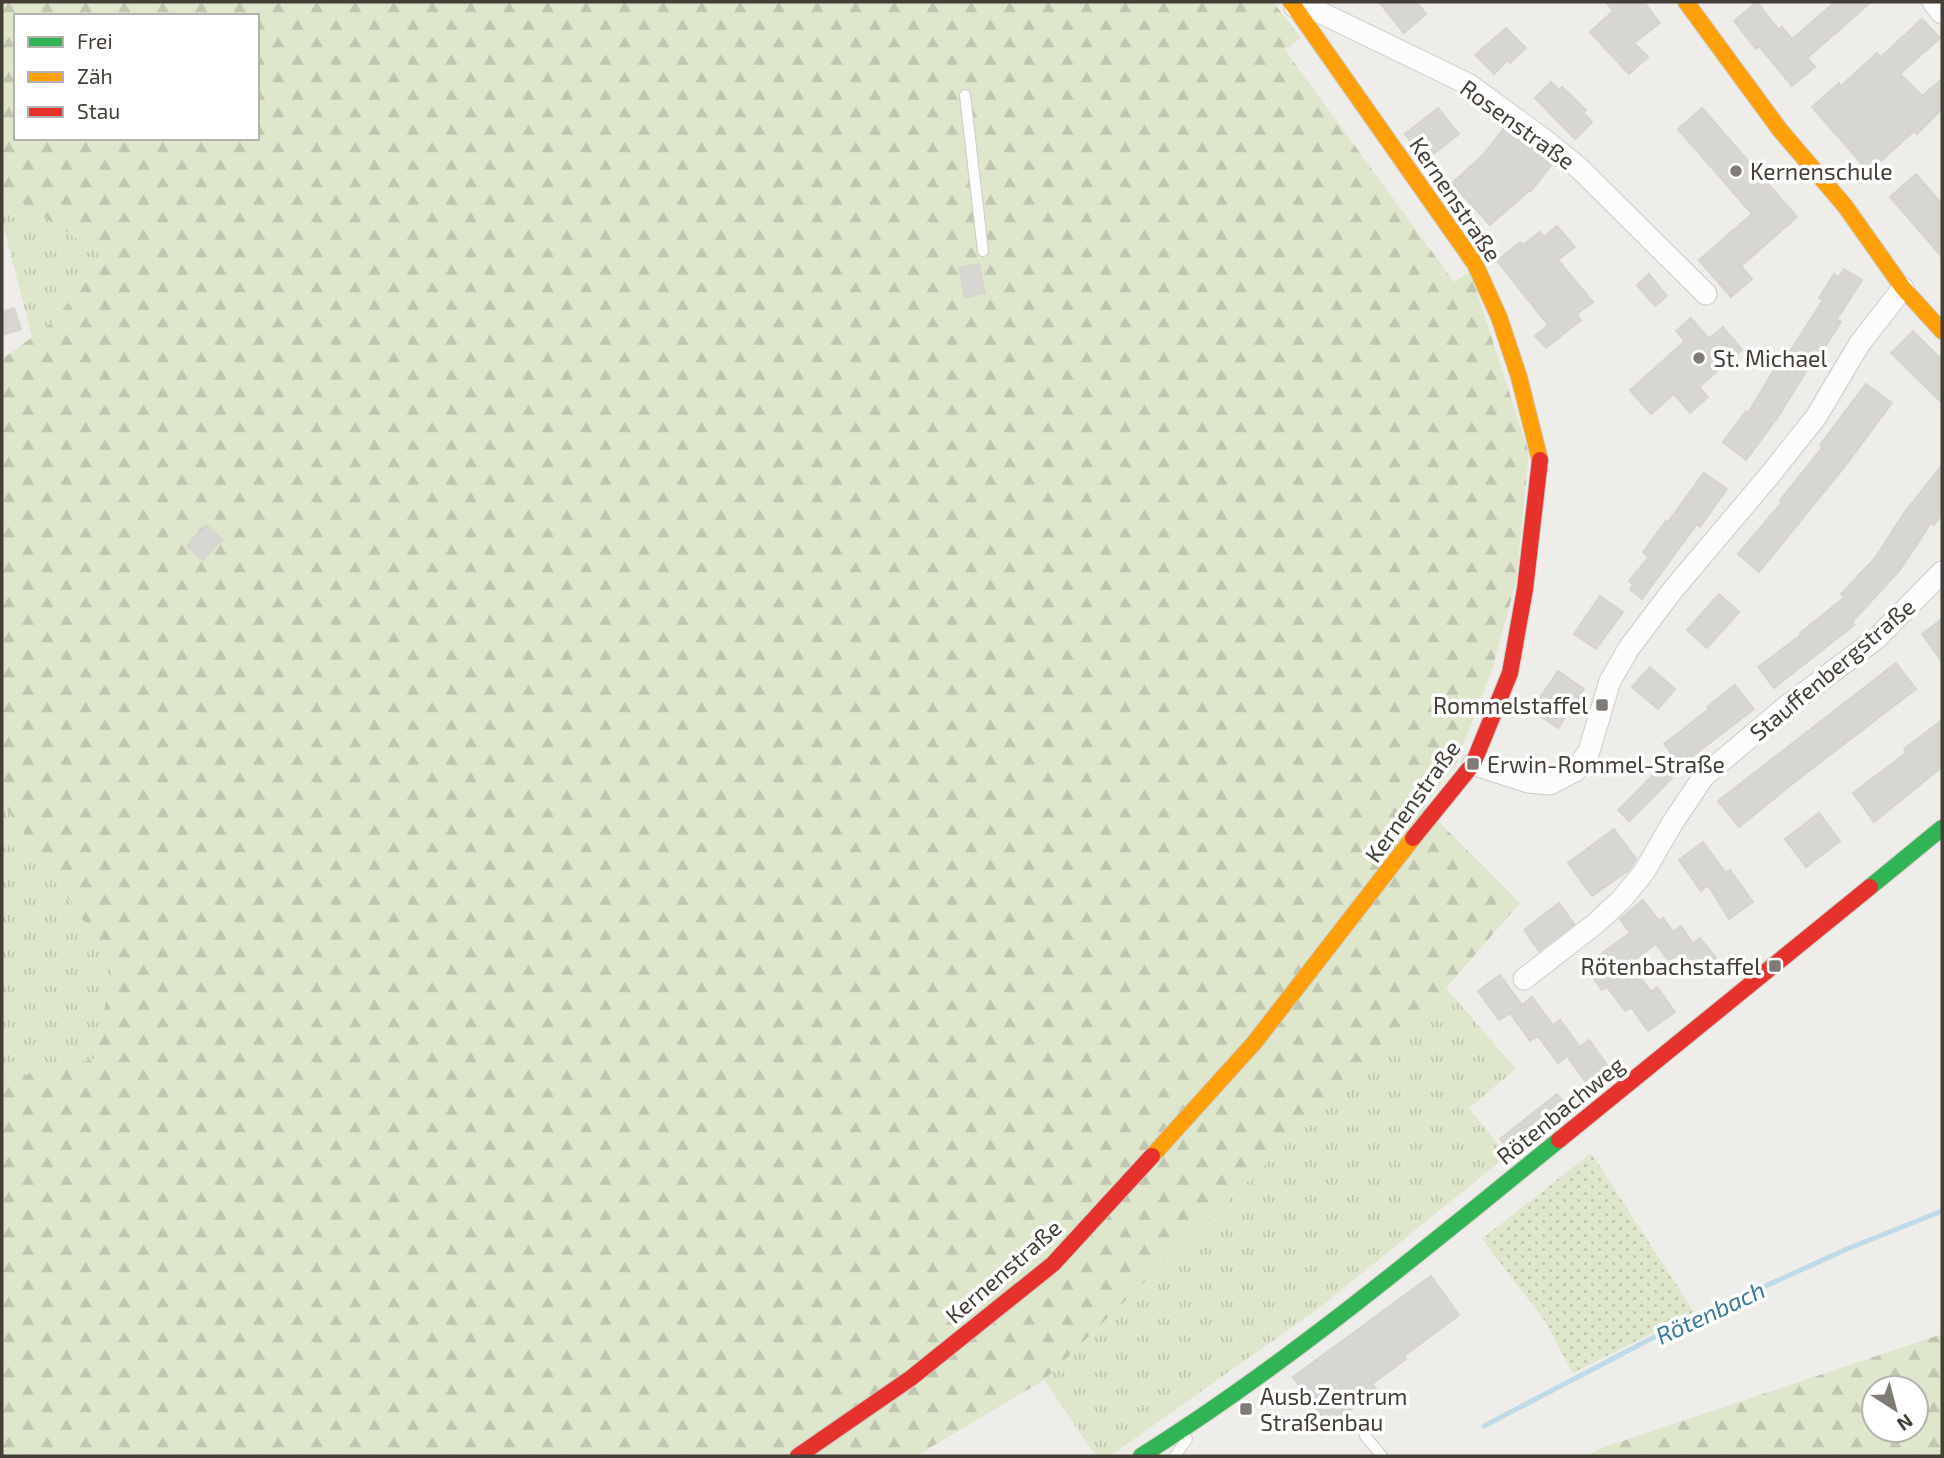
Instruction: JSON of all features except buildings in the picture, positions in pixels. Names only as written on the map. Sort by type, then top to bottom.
[{"type":"street","points":[[1686,2],[1780,130],[1845,205],[1903,288],[1942,329]]},
{"type":"street","points":[[1933,2],[1942,13]]},
{"type":"street","name":"Rosenstraße","points":[[1293,4],[1307,6],[1468,85],[1578,167],[1706,294]]},
{"type":"street","name":"Kernenstraße","points":[[798,1456],[911,1378],[1054,1264],[1254,1043],[1366,902],[1472,764],[1510,673],[1525,589],[1540,456],[1519,377],[1499,317],[1475,264],[1293,4]]},
{"type":"street","points":[[1472,764],[1528,782],[1550,784],[1574,771],[1589,751],[1610,681],[1629,648],[1672,591],[1816,417],[1860,343],[1903,288]]},
{"type":"street","name":"Stauffenbergstraße","points":[[1524,979],[1595,924],[1621,900],[1644,872],[1704,776],[1782,710],[1877,638],[1942,572]]},
{"type":"street","name":"Rötenbachweg","points":[[1141,1456],[1200,1419],[1373,1291],[1942,828]]},
{"type":"lane","points":[[965,95],[984,251]]},
{"type":"lane","name":"Rötenbachweg","points":[[1175,1456],[1200,1419]]},
{"type":"lane","points":[[1366,1436],[1382,1456]]},
{"type":"green space","points":[[2,2],[1273,2],[1301,38],[1285,50],[1454,282],[1470,271],[1529,453],[1516,582],[1492,670],[1457,762],[1424,807],[1520,903],[1446,988],[1044,1380],[916,1456],[2,1456],[2,1080],[95,1059],[113,964],[2,802],[2,359],[49,325],[107,258],[2,190]]},
{"type":"green space","points":[[2,190],[107,258],[49,325],[32,337],[2,220]]},
{"type":"green space","points":[[2,802],[113,964],[96,1059],[2,1080]]},
{"type":"green space","points":[[1446,988],[1516,1069],[1469,1108],[1507,1156],[1319,1308],[1110,1456],[1096,1456],[1044,1380]]},
{"type":"green space","points":[[1591,1153],[1694,1312],[1573,1373],[1545,1321],[1482,1239]]},
{"type":"green space","points":[[1942,1334],[1942,1456],[1588,1456],[1599,1449]]},
{"type":"waterway","name":"Rötenbach","points":[[1484,1426],[1660,1334],[1847,1249],[1942,1211]]},
{"type":"traffic: fast","points":[[1870,887],[1942,828]]},
{"type":"traffic: fast","points":[[1141,1456],[1250,1383],[1302,1344],[1559,1140]]},
{"type":"traffic: slow","points":[[1291,2],[1475,264],[1499,317],[1519,377],[1540,460]]},
{"type":"traffic: slow","points":[[1686,2],[1780,130],[1845,206],[1903,288],[1942,331]]},
{"type":"traffic: slow","points":[[1152,1156],[1254,1043],[1413,838]]},
{"type":"traffic: jam","points":[[1413,838],[1473,764],[1510,673],[1525,589],[1540,460]]},
{"type":"traffic: jam","points":[[1559,1140],[1870,887]]},
{"type":"traffic: jam","points":[[798,1456],[911,1378],[1053,1264],[1152,1156]]},
{"type":"place","name":"Kernenschule","points":[[1736,171]]},
{"type":"place","name":"St. Michael","points":[[1699,358]]},
{"type":"place","name":"Rommelstaffel","points":[[1602,705]]},
{"type":"place","name":"Erwin-Rommel-Straße","points":[[1473,764]]},
{"type":"place","name":"Rötenbachstaffel","points":[[1775,966]]},
{"type":"place","name":"Ausb.Zentrum Straßenbau","points":[[1246,1409]]}]
